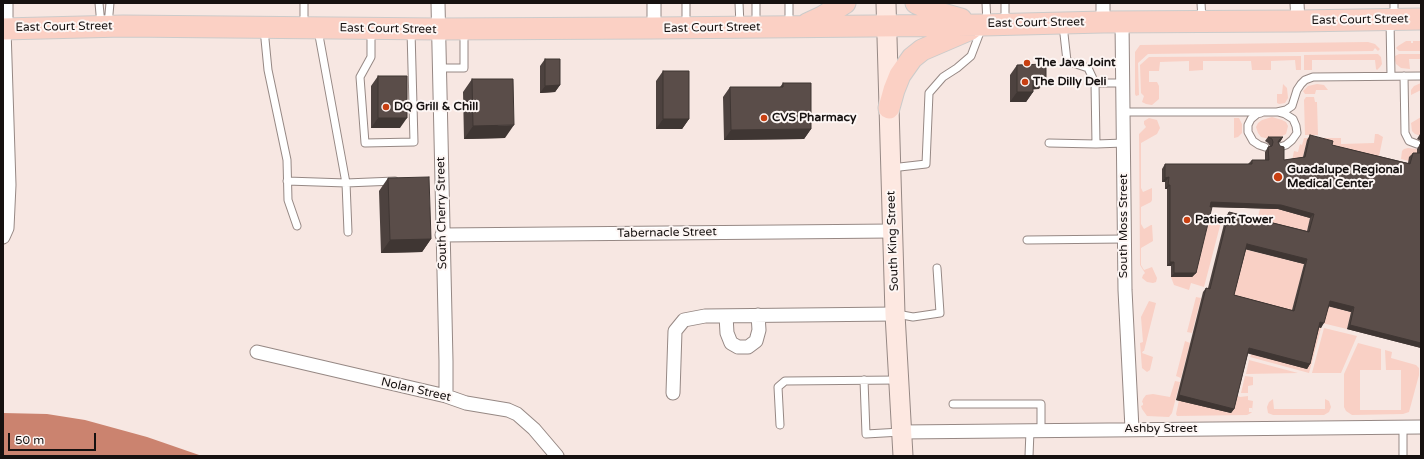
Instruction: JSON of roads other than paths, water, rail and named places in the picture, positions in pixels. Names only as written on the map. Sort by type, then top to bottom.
[{"type":"main road","points":[[796,27],[822,17],[845,3]]},
{"type":"main road","name":"South King Street","points":[[886,3],[895,314],[903,456]]},
{"type":"main road","points":[[916,3],[936,12],[992,24]]},
{"type":"main road","name":"East Court Street","points":[[4,29],[105,27],[439,30],[887,26],[1063,23],[1109,15],[1202,12],[1393,14],[1421,19]]},
{"type":"main road","points":[[889,108],[900,74],[912,58],[922,50],[960,33],[992,24]]},
{"type":"street","points":[[3,237],[7,228],[9,185],[4,3]]},
{"type":"street","name":"South Cherry Street","points":[[438,3],[446,396]]},
{"type":"street","points":[[654,3],[654,28]]},
{"type":"street","name":"South Moss Street","points":[[1109,15],[1123,83],[1124,290],[1132,429]]},
{"type":"street","name":"Tabernacle Street","points":[[442,235],[892,231]]},
{"type":"street","points":[[673,393],[675,331],[684,320],[705,316],[895,314]]},
{"type":"street","points":[[726,316],[727,333],[731,343],[738,346],[748,347],[756,341],[759,330],[758,315]]},
{"type":"street","name":"Nolan Street","points":[[257,352],[466,402],[508,410],[517,414],[534,429],[558,456]]},
{"type":"street","name":"Ashby Street","points":[[901,432],[1421,427]]},
{"type":"lane","points":[[99,3],[105,27]]},
{"type":"lane","points":[[105,27],[110,3]]},
{"type":"lane","points":[[304,3],[346,183],[348,232]]},
{"type":"lane","points":[[686,3],[686,28]]},
{"type":"lane","points":[[739,3],[748,27]]},
{"type":"lane","points":[[748,27],[756,3]]},
{"type":"lane","points":[[789,3],[796,27]]},
{"type":"lane","points":[[986,3],[992,24]]},
{"type":"lane","points":[[890,168],[926,164],[929,93],[943,77],[971,56],[1005,3]]},
{"type":"lane","points":[[1391,76],[1393,14]]},
{"type":"lane","points":[[1063,23],[1067,61],[1088,68],[1095,83],[1096,144]]},
{"type":"lane","points":[[264,28],[268,70],[286,160],[288,200],[298,226]]},
{"type":"lane","points":[[371,29],[371,57],[360,77],[366,143],[414,142],[411,29]]},
{"type":"lane","points":[[440,68],[464,68],[464,29]]},
{"type":"lane","points":[[1404,76],[1405,133],[1409,140],[1417,144]]},
{"type":"lane","points":[[1123,112],[1277,112],[1286,110],[1292,106],[1300,84],[1313,77],[1421,76]]},
{"type":"lane","points":[[1095,83],[1123,83]]},
{"type":"lane","points":[[1265,112],[1257,114],[1251,119],[1248,125],[1248,132],[1253,140],[1259,145],[1265,147]]},
{"type":"lane","points":[[1277,112],[1286,114],[1293,119],[1297,134],[1292,140],[1280,147]]},
{"type":"lane","points":[[1049,143],[1124,143]]},
{"type":"lane","points":[[287,181],[346,183],[399,181]]},
{"type":"lane","points":[[1027,240],[1124,239]]},
{"type":"lane","points":[[895,314],[913,317],[940,313],[937,268]]},
{"type":"lane","points":[[864,380],[866,434],[901,432]]},
{"type":"lane","points":[[780,425],[778,387],[785,381],[899,380]]},
{"type":"lane","points":[[953,404],[1041,404],[1029,456]]},
{"type":"lane","points":[[1403,427],[1403,456]]},
{"type":"place","name":"The Java Joint","points":[[1027,63]]},
{"type":"place","name":"The Dilly Deli","points":[[1025,82]]},
{"type":"place","name":"DQ Grill & Chill","points":[[386,107]]},
{"type":"place","name":"CVS Pharmacy","points":[[764,118]]},
{"type":"place","name":"Guadalupe Regional Medical Center","points":[[1278,177]]},
{"type":"place","name":"Patient Tower","points":[[1187,220]]}]
